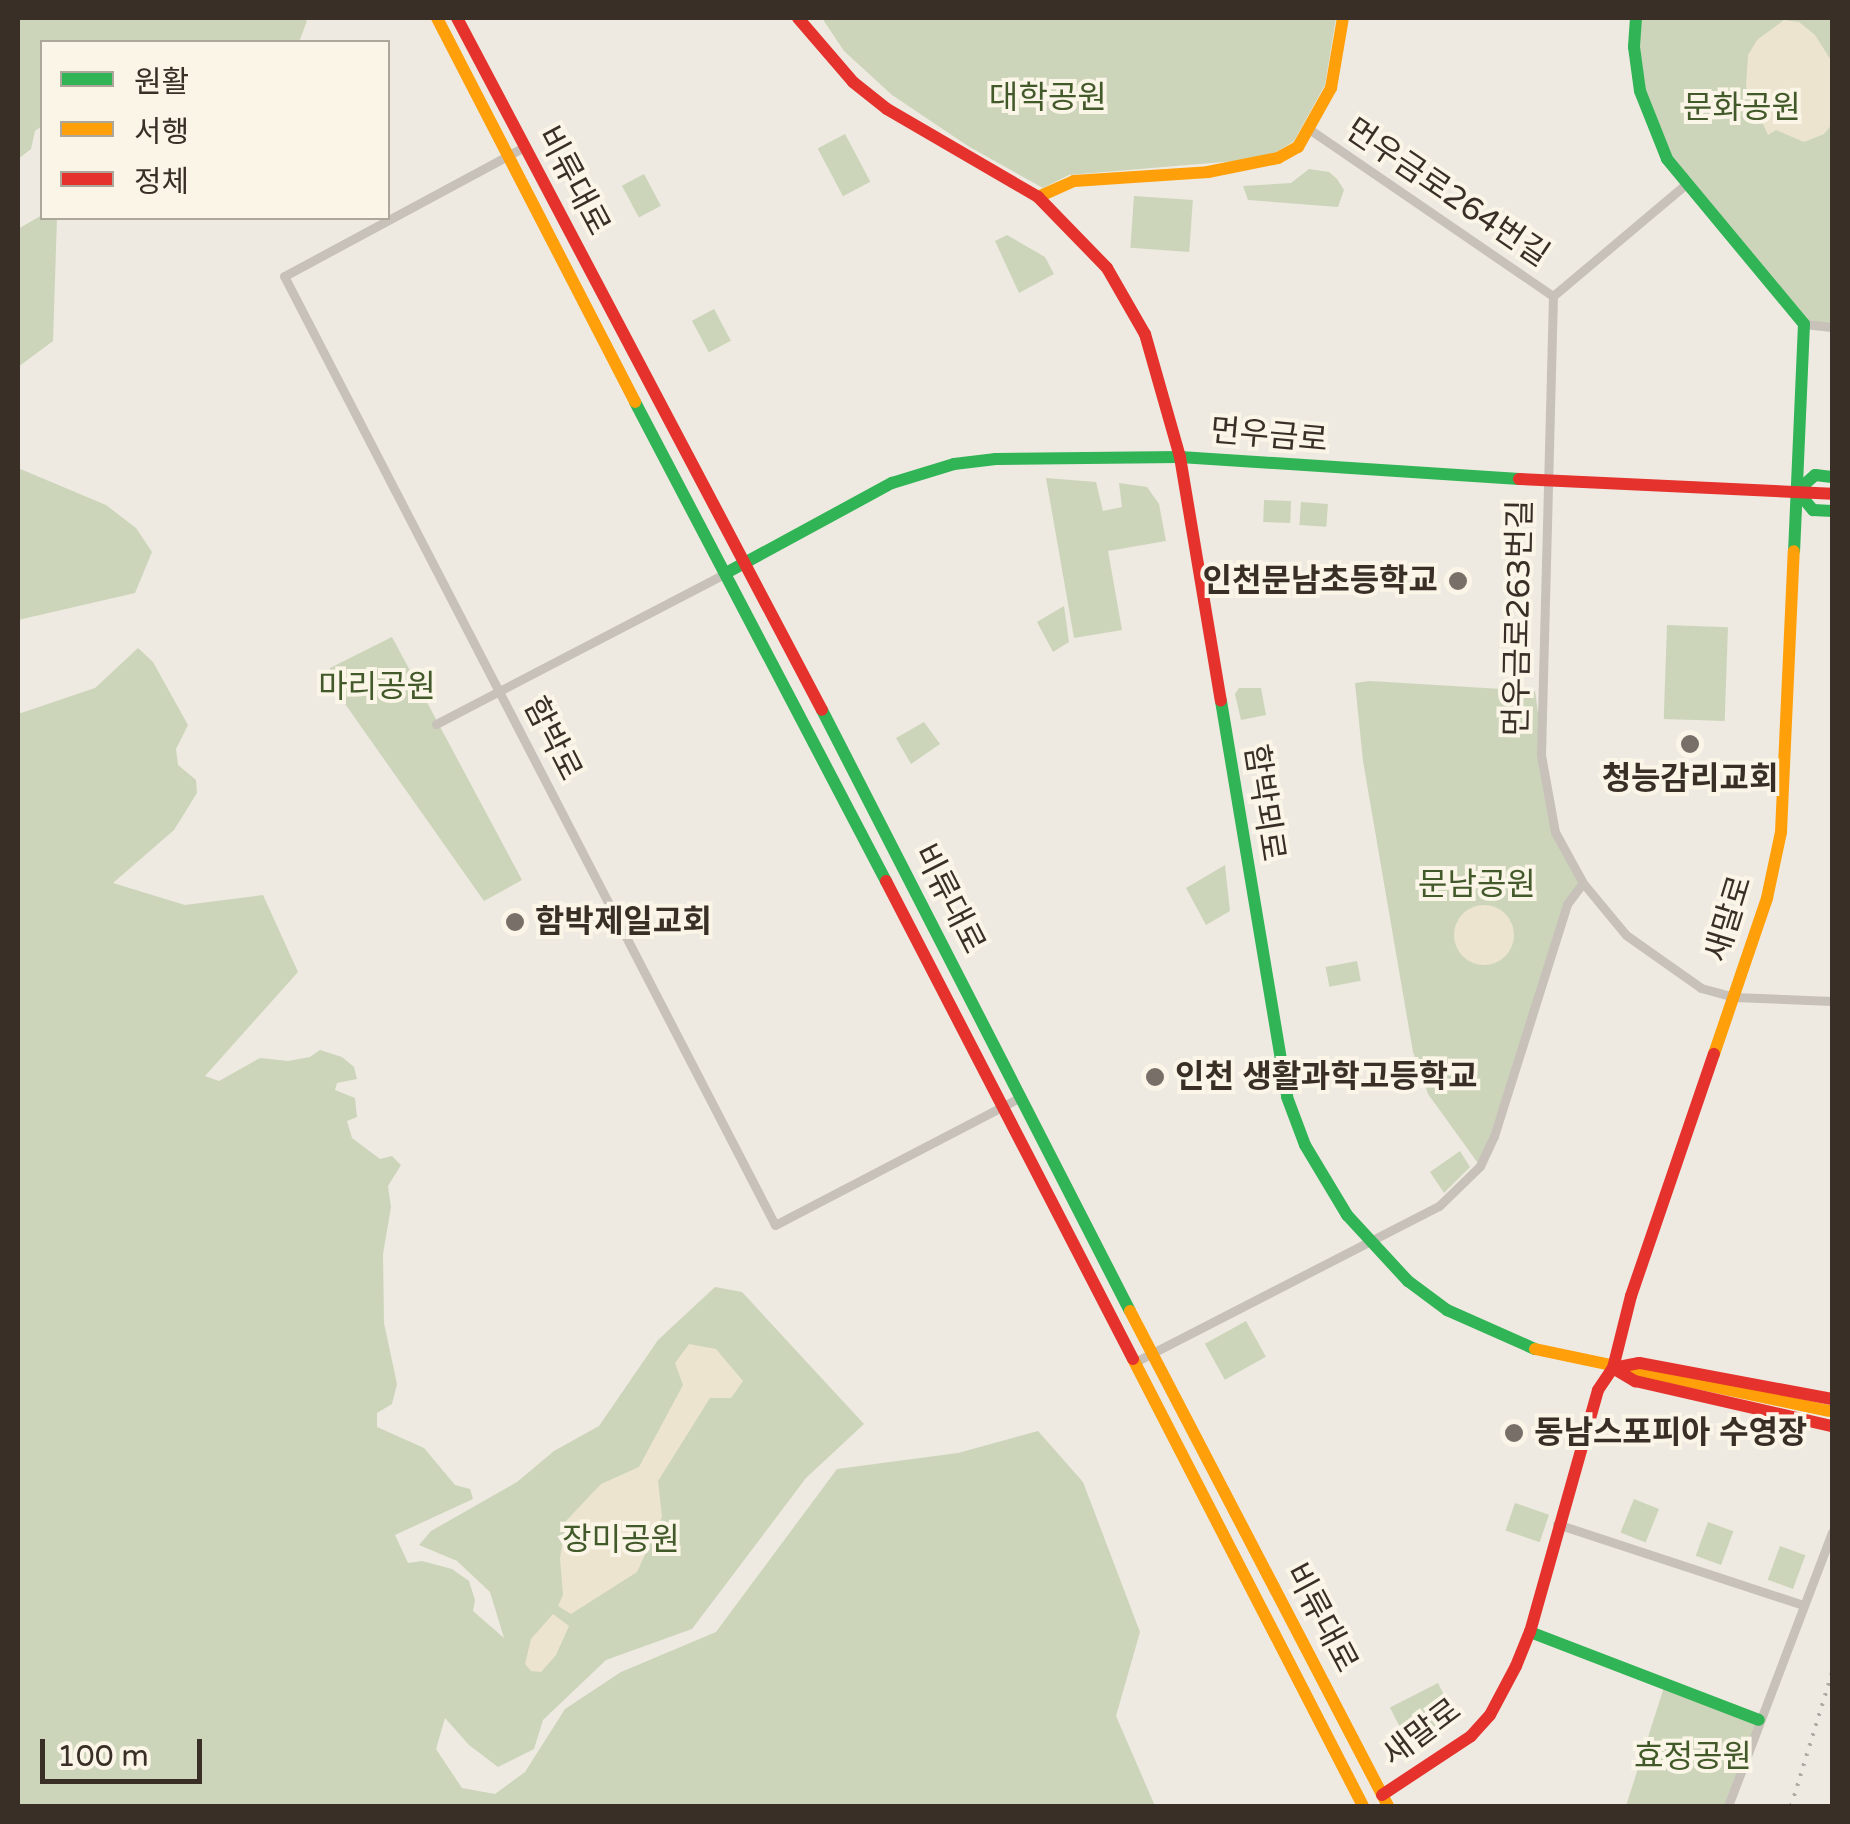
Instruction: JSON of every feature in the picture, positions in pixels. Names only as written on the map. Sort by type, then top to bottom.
[{"type":"main road","name":"비류대로","points":[[437,18],[1363,1806]]},
{"type":"main road","name":"비류대로","points":[[457,18],[747,563],[1019,1098],[1386,1800]]},
{"type":"main road","name":"함박뫼로","points":[[798,18],[843,71],[887,110],[1038,198],[1070,225],[1128,300],[1145,334],[1180,456],[1287,1097],[1326,1183],[1368,1240],[1408,1281],[1448,1310],[1530,1348],[1613,1368],[1831,1405]]},
{"type":"main road","points":[[1038,198],[1074,181],[1208,172],[1278,158],[1298,147],[1331,88],[1344,18]]},
{"type":"main road","points":[[1636,18],[1634,47],[1640,91],[1660,145],[1685,185],[1804,324]]},
{"type":"main road","name":"새말로","points":[[1386,1800],[1438,1761],[1490,1714],[1530,1632],[1557,1524],[1598,1390],[1613,1368],[1632,1296],[1767,898],[1781,832],[1804,324]]},
{"type":"main road","name":"먼우금로","points":[[726,573],[876,490],[954,464],[1180,456],[1547,481],[1830,494]]},
{"type":"main road","points":[[1832,477],[1814,475],[1797,491],[1813,510],[1832,511]]},
{"type":"main road","points":[[1613,1368],[1635,1381],[1832,1426]]},
{"type":"main road","points":[[1530,1632],[1758,1720]]},
{"type":"street","name":"먼우금로264번길","points":[[1309,129],[1553,296],[1547,481]]},
{"type":"street","name":"함박로","points":[[390,219],[524,147]]},
{"type":"street","points":[[1553,296],[1685,185]]},
{"type":"street","name":"함박로","points":[[388,220],[284,276],[775,1224],[1019,1098]]},
{"type":"street","points":[[1804,324],[1832,326]]},
{"type":"street","name":"먼우금로263번길","points":[[1547,481],[1541,756],[1555,832],[1582,882],[1626,935],[1701,988],[1734,997],[1832,1001]]},
{"type":"street","points":[[436,724],[726,573]]},
{"type":"street","points":[[1135,1362],[1439,1206],[1480,1166],[1494,1136],[1567,904],[1582,882]]},
{"type":"street","points":[[1557,1524],[1804,1605]]},
{"type":"street","points":[[1728,1806],[1832,1532]]},
{"type":"green space","points":[[18,18],[307,21],[300,40],[40,40],[40,127],[35,131],[31,149],[18,159]]},
{"type":"green space","name":"대학공원","points":[[822,18],[1336,18],[1325,85],[1294,141],[1275,153],[1235,161],[1069,175],[1043,188],[968,146],[892,95],[844,51]]},
{"type":"green space","name":"문화공원","points":[[1636,18],[1832,18],[1832,327],[1804,324],[1685,185],[1640,91]]},
{"type":"green space","points":[[845,134],[870,182],[843,196],[818,149]]},
{"type":"green space","points":[[1309,169],[1329,172],[1337,179],[1344,190],[1338,207],[1248,200],[1243,186],[1291,183]]},
{"type":"green space","points":[[644,174],[661,206],[639,218],[622,186]]},
{"type":"green space","points":[[1134,196],[1193,200],[1189,252],[1130,248]]},
{"type":"green space","points":[[40,216],[40,220],[57,220],[53,341],[18,367],[18,229]]},
{"type":"green space","points":[[1007,235],[1045,257],[1054,274],[1019,293],[995,241]]},
{"type":"green space","points":[[714,309],[731,341],[709,353],[692,321]]},
{"type":"green space","points":[[18,468],[106,505],[136,528],[152,552],[135,593],[18,620]]},
{"type":"green space","points":[[1046,478],[1096,482],[1103,511],[1122,507],[1119,483],[1147,487],[1159,504],[1166,541],[1108,551],[1122,630],[1074,638]]},
{"type":"green space","points":[[1264,500],[1291,501],[1290,523],[1263,522]]},
{"type":"green space","points":[[1301,502],[1328,504],[1326,527],[1299,525]]},
{"type":"green space","points":[[1064,606],[1069,642],[1053,652],[1037,622]]},
{"type":"green space","points":[[1667,625],[1728,627],[1725,721],[1664,719]]},
{"type":"green space","name":"마리공원","points":[[392,637],[522,880],[484,901],[331,684],[330,668]]},
{"type":"green space","name":"장미공원","points":[[138,648],[153,662],[188,725],[176,749],[178,765],[196,780],[197,793],[174,830],[113,883],[185,905],[263,895],[298,972],[205,1076],[219,1081],[260,1058],[288,1061],[310,1057],[320,1050],[342,1057],[354,1067],[357,1079],[337,1083],[335,1090],[355,1098],[357,1117],[347,1121],[352,1138],[380,1159],[392,1156],[401,1165],[388,1186],[391,1207],[383,1254],[384,1323],[397,1384],[392,1404],[377,1413],[377,1427],[424,1448],[455,1485],[470,1489],[473,1499],[395,1535],[408,1563],[422,1561],[452,1569],[469,1581],[475,1600],[473,1611],[504,1638],[490,1592],[457,1561],[419,1545],[431,1531],[517,1482],[554,1451],[599,1426],[658,1340],[715,1287],[742,1292],[864,1424],[806,1478],[692,1629],[606,1660],[543,1720],[534,1749],[498,1767],[469,1745],[445,1718],[436,1749],[462,1788],[495,1794],[525,1772],[565,1709],[621,1672],[716,1632],[837,1469],[958,1453],[1038,1431],[1083,1482],[1140,1632],[1116,1716],[1155,1806],[18,1806],[18,714],[95,688]]},
{"type":"green space","name":"문남공원","points":[[1355,683],[1535,691],[1555,832],[1583,883],[1567,904],[1480,1166],[1428,1094],[1413,1052],[1363,761]]},
{"type":"green space","points":[[1239,688],[1261,688],[1266,715],[1241,720],[1235,694]]},
{"type":"green space","points":[[924,722],[940,744],[911,764],[896,738]]},
{"type":"green space","points":[[1225,865],[1230,911],[1206,925],[1186,888]]},
{"type":"green space","points":[[1357,961],[1361,981],[1329,987],[1326,967]]},
{"type":"green space","points":[[1460,1151],[1470,1167],[1444,1193],[1430,1172]]},
{"type":"green space","points":[[1246,1321],[1266,1357],[1225,1380],[1205,1344]]},
{"type":"green space","points":[[1634,1499],[1659,1509],[1646,1542],[1621,1532]]},
{"type":"green space","points":[[1515,1503],[1549,1515],[1540,1542],[1506,1530]]},
{"type":"green space","points":[[1708,1522],[1733,1531],[1721,1565],[1696,1556]]},
{"type":"green space","points":[[1780,1546],[1805,1555],[1793,1589],[1768,1580]]},
{"type":"green space","points":[[1438,1683],[1456,1718],[1408,1742],[1390,1708]]},
{"type":"green space","name":"효정공원","points":[[1665,1684],[1759,1720],[1728,1806],[1626,1806]]},
{"type":"shaded area","points":[[1784,20],[1799,22],[1815,35],[1832,62],[1832,124],[1824,134],[1804,142],[1776,130],[1768,135],[1746,87],[1748,55],[1757,40]]},
{"type":"shaded area","points":[[1484,905],[1505,914],[1514,935],[1505,956],[1484,965],[1463,956],[1454,935],[1463,914]]},
{"type":"shaded area","points":[[689,1344],[716,1349],[743,1381],[731,1398],[710,1398],[658,1481],[662,1517],[637,1572],[571,1614],[558,1606],[563,1595],[560,1558],[566,1521],[601,1484],[639,1467],[683,1385],[675,1363]]},
{"type":"shaded area","points":[[553,1614],[569,1626],[556,1655],[541,1672],[531,1671],[525,1664],[531,1639]]},
{"type":"railway","points":[[1791,1806],[1832,1673]]},
{"type":"traffic: fast","points":[[1636,18],[1634,47],[1640,91],[1667,159],[1804,324],[1794,551]]},
{"type":"traffic: fast","points":[[635,402],[886,881]]},
{"type":"traffic: fast","points":[[726,573],[892,483],[954,464],[996,459],[1180,457],[1519,479]]},
{"type":"traffic: fast","points":[[1832,477],[1815,475],[1797,491],[1813,510],[1832,511]]},
{"type":"traffic: fast","points":[[1221,701],[1287,1097],[1305,1145],[1347,1215],[1408,1281],[1447,1310],[1535,1349]]},
{"type":"traffic: fast","points":[[822,710],[1130,1311]]},
{"type":"traffic: fast","points":[[1530,1632],[1759,1720]]},
{"type":"traffic: slow","points":[[437,18],[635,402]]},
{"type":"traffic: slow","points":[[1038,197],[1074,181],[1208,172],[1278,158],[1298,147],[1331,88],[1343,18]]},
{"type":"traffic: slow","points":[[1714,1054],[1767,898],[1781,832],[1794,551]]},
{"type":"traffic: slow","points":[[1130,1311],[1388,1806]]},
{"type":"traffic: slow","points":[[1535,1349],[1829,1411]]},
{"type":"traffic: slow","points":[[1133,1359],[1363,1806]]},
{"type":"traffic: jam","points":[[457,18],[822,710]]},
{"type":"traffic: jam","points":[[798,18],[853,82],[887,109],[1038,197],[1107,268],[1145,334],[1180,457],[1221,701]]},
{"type":"traffic: jam","points":[[1519,479],[1832,494]]},
{"type":"traffic: jam","points":[[886,881],[1133,1359]]},
{"type":"traffic: jam","points":[[1382,1795],[1471,1736],[1490,1715],[1516,1666],[1530,1632],[1598,1390],[1613,1368],[1631,1296],[1714,1054]]},
{"type":"traffic: jam","points":[[1832,1399],[1639,1363],[1613,1368],[1635,1381],[1832,1426]]},
{"type":"place","name":"인천문남초등학교","points":[[1458,581]]},
{"type":"place","name":"청능감리교회","points":[[1690,744]]},
{"type":"place","name":"함박제일교회","points":[[515,922]]},
{"type":"place","name":"인천 생활과학고등학교","points":[[1155,1077]]},
{"type":"place","name":"동남스포피아 수영장","points":[[1514,1433]]}]
